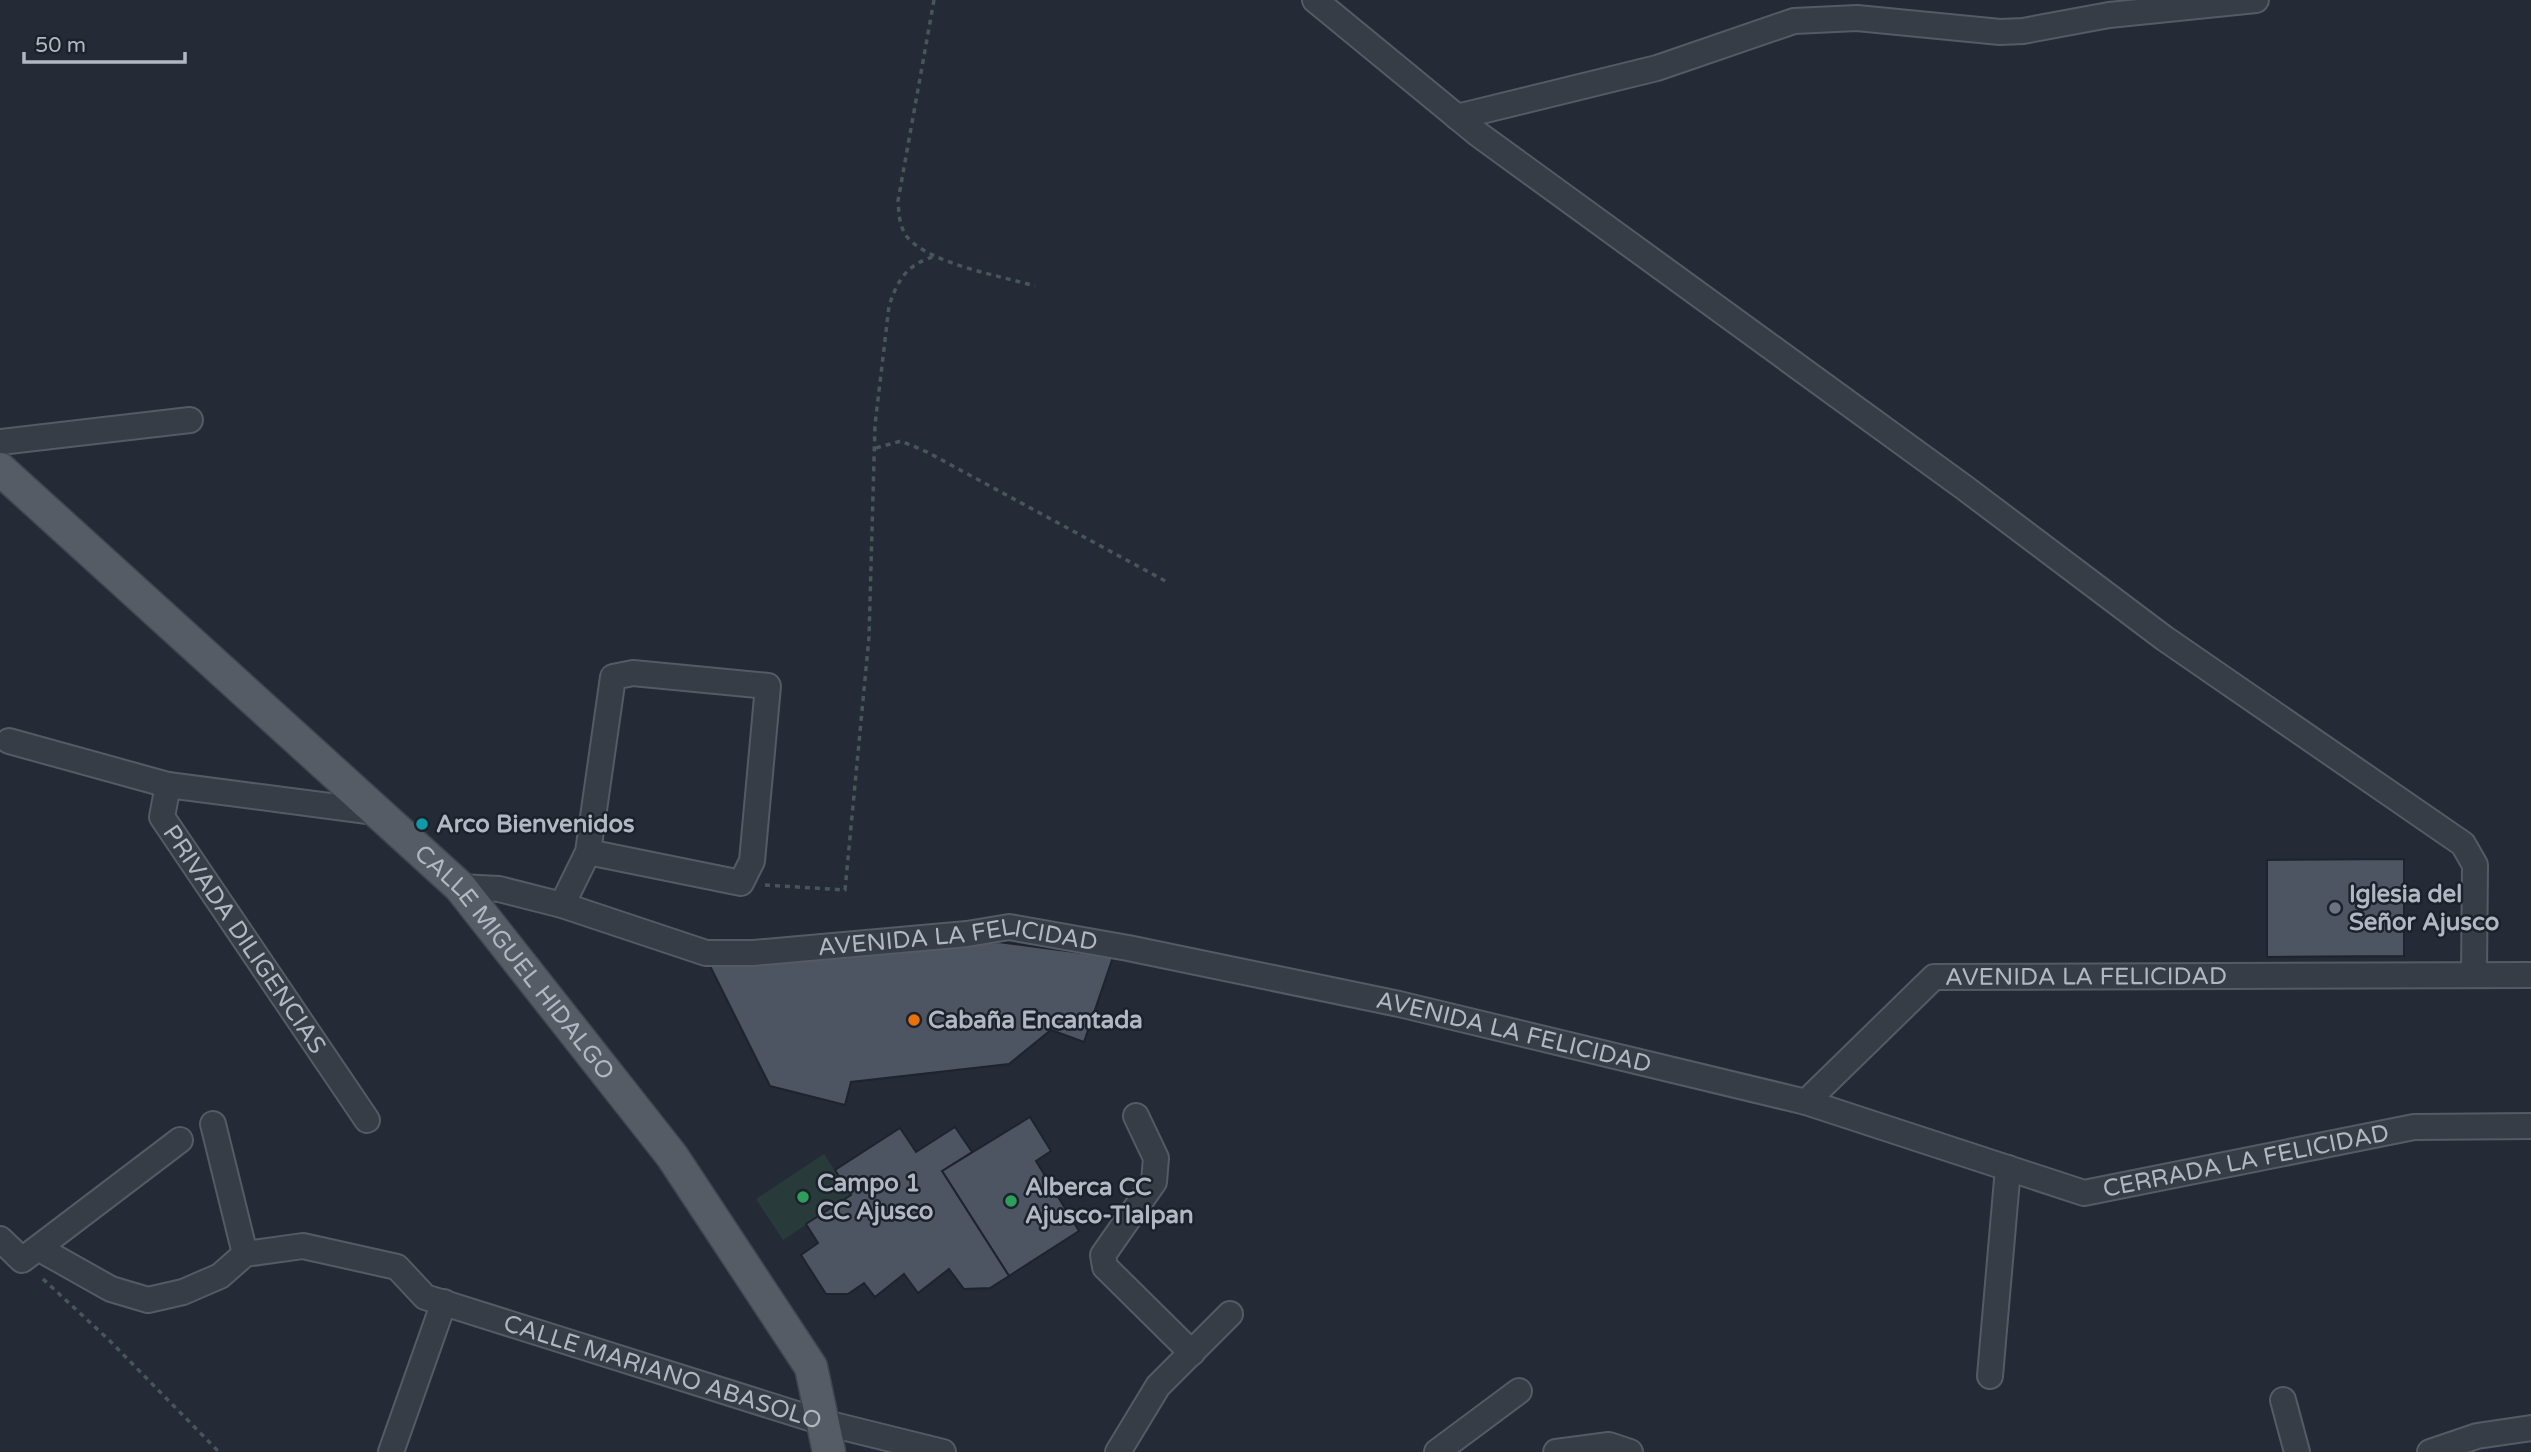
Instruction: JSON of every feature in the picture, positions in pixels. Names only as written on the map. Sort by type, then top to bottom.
[{"type":"main road","name":"CALLE MIGUEL HIDALGO","points":[[0,469],[460,887],[672,1156],[811,1367],[825,1437]]},
{"type":"street","points":[[1315,0],[1457,117],[1965,488],[2164,638],[2463,844],[2475,865],[2474,974]]},
{"type":"street","points":[[1457,117],[1657,68],[1794,21],[1857,18],[2000,32],[2023,31],[2109,15],[2256,0]]},
{"type":"street","points":[[0,442],[190,420]]},
{"type":"street","points":[[562,905],[588,852],[613,677],[633,673],[768,686],[752,861],[741,883],[588,852]]},
{"type":"street","points":[[9,741],[167,785],[375,812]]},
{"type":"street","name":"PRIVADA DILIGENCIAS","points":[[167,785],[162,817],[367,1120]]},
{"type":"street","name":"AVENIDA LA FELICIDAD","points":[[460,887],[499,889],[562,905],[706,953],[753,953],[967,934],[1009,927],[1128,948],[1399,1004],[1806,1102],[1934,977],[2531,975]]},
{"type":"street","name":"CERRADA LA FELICIDAD","points":[[1806,1102],[2084,1193],[2414,1127],[2531,1126]]},
{"type":"street","points":[[1136,1116],[1156,1158],[1154,1182],[1103,1255],[1105,1267],[1192,1353]]},
{"type":"street","points":[[0,1239],[111,1289],[148,1300],[183,1292],[220,1276],[245,1254],[213,1124]]},
{"type":"street","points":[[30,1254],[180,1140]]},
{"type":"street","points":[[1990,1376],[2008,1168]]},
{"type":"street","name":"CALLE MARIANO ABASOLO","points":[[245,1254],[303,1246],[397,1267],[425,1297],[825,1437],[943,1452]]},
{"type":"street","points":[[391,1452],[444,1302]]},
{"type":"street","points":[[1118,1452],[1158,1386],[1230,1314]]},
{"type":"street","points":[[1437,1452],[1519,1391]]},
{"type":"street","points":[[2283,1400],[2297,1452]]},
{"type":"street","points":[[2430,1452],[2477,1436],[2531,1428]]},
{"type":"street","points":[[1556,1452],[1609,1445],[1630,1452]]},
{"type":"path","points":[[934,0],[898,201],[899,221],[905,236],[917,247],[936,256],[1035,286]]},
{"type":"path","points":[[741,883],[845,890],[869,637],[876,448],[874,425],[889,306],[895,288],[910,266],[936,256]]},
{"type":"path","points":[[876,448],[901,441],[927,452],[1169,583]]},
{"type":"path","points":[[30,1254],[109,1340],[219,1452]]},
{"type":"shaded area","name":"Campo 1 CC Ajusco","points":[[824,1154],[851,1195],[783,1240],[756,1199]]},
{"type":"building","name":"Iglesia del Señor Ajusco","points":[[2404,859],[2404,956],[2267,957],[2267,860]]},
{"type":"building","name":"Cabaña Encantada","points":[[998,942],[1113,957],[1084,1042],[1051,1030],[1009,1064],[851,1082],[845,1105],[770,1086],[709,964]]},
{"type":"building","name":"Alberca CC Ajusco-Tlalpan","points":[[1030,1117],[1051,1151],[1036,1161],[1079,1231],[1009,1276],[942,1171]]},
{"type":"building","points":[[955,1127],[972,1152],[942,1171],[1009,1276],[990,1288],[964,1289],[949,1269],[918,1293],[904,1274],[875,1297],[864,1283],[848,1294],[826,1294],[801,1255],[818,1243],[806,1224],[851,1195],[835,1170],[900,1128],[916,1152]]},
{"type":"place","name":"Arco Bienvenidos","points":[[422,824]]},
{"type":"place","name":"Iglesia del Señor Ajusco","points":[[2335,908]]},
{"type":"place","name":"Cabaña Encantada","points":[[914,1020]]},
{"type":"place","name":"Campo 1 CC Ajusco","points":[[803,1197]]},
{"type":"place","name":"Alberca CC Ajusco-Tlalpan","points":[[1011,1201]]}]
